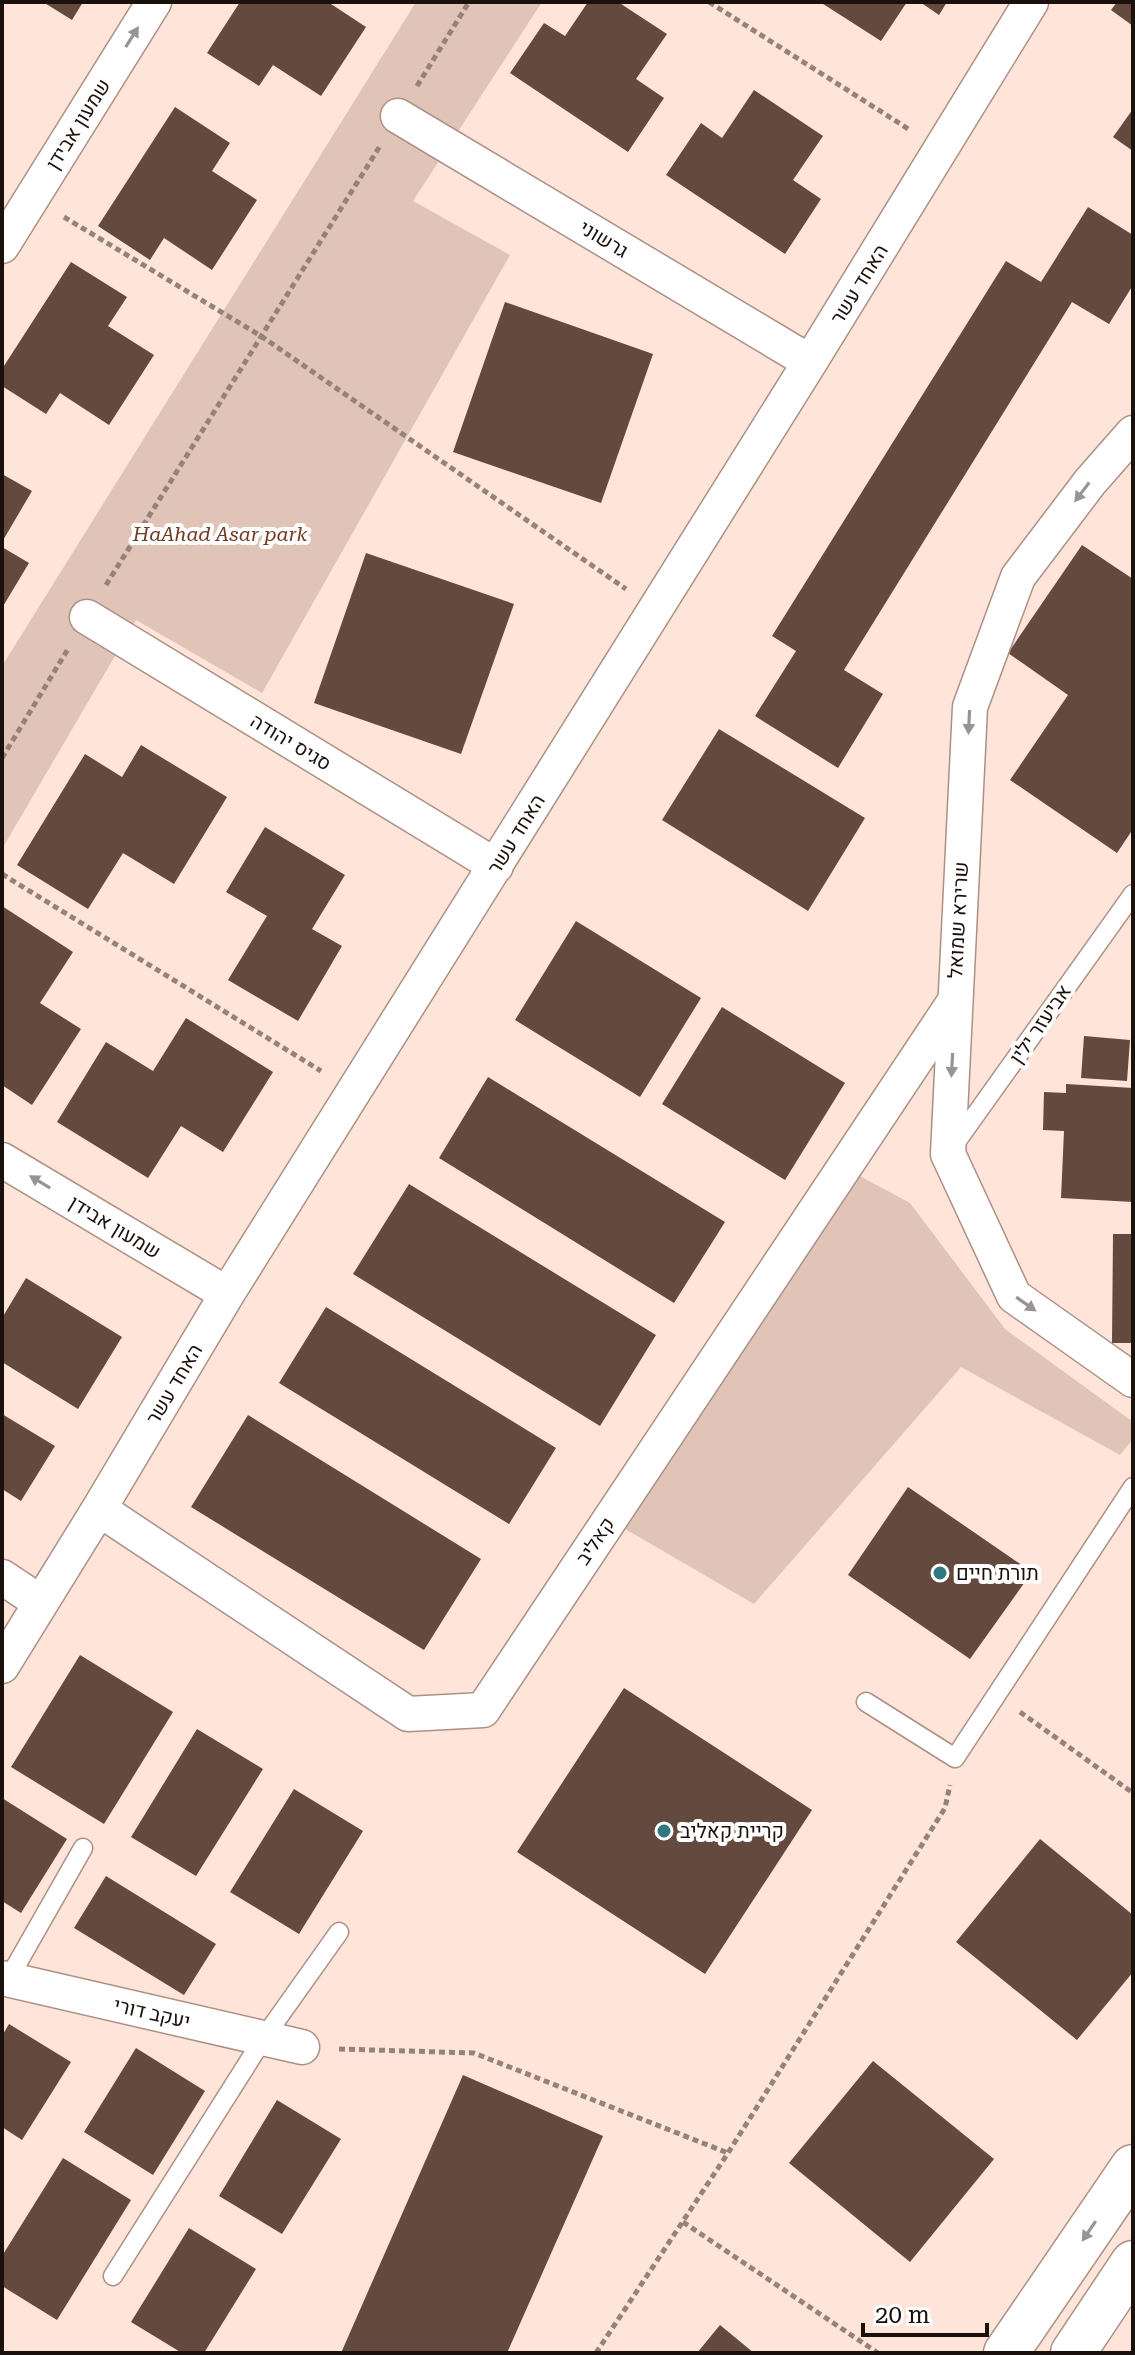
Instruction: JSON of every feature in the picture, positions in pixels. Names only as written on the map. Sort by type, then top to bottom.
[{"type":"main road","points":[[1006,2353],[1133,2167]]},
{"type":"main road","points":[[1073,2353],[1133,2263]]},
{"type":"street","name":"שמעון אבידן","points":[[2,246],[154,2]]},
{"type":"street","name":"האחד עשר","points":[[2,1666],[227,1294],[656,610],[1031,2]]},
{"type":"street","name":"גרשוני","points":[[398,116],[810,362]]},
{"type":"street","name":"שרירא שמואל","points":[[1133,433],[1090,482],[1018,577],[970,707],[948,1154],[1014,1296],[1133,1380]]},
{"type":"street","name":"סגיס יהודה","points":[[87,617],[496,866]]},
{"type":"street","name":"קאליב","points":[[99,1509],[408,1714],[483,1710],[955,1001]]},
{"type":"street","name":"שמעון אבידן","points":[[2,1160],[227,1294]]},
{"type":"street","points":[[2,1577],[41,1603]]},
{"type":"street","name":"יעקב דורי","points":[[4,1982],[302,2047]]},
{"type":"lane","name":"אביעזר ילין","points":[[948,1154],[1133,894]]},
{"type":"lane","points":[[866,1702],[955,1758],[1133,1487]]},
{"type":"lane","points":[[4,1982],[83,1848]]},
{"type":"lane","points":[[113,2276],[263,2039],[339,1932]]},
{"type":"path","points":[[2,758],[469,2]]},
{"type":"path","points":[[709,2],[942,150]]},
{"type":"path","points":[[32,197],[261,336],[656,610]]},
{"type":"path","points":[[2,874],[355,1092]]},
{"type":"path","points":[[997,1696],[1133,1793]]},
{"type":"path","points":[[596,2353],[728,2153],[945,1808],[955,1758]]},
{"type":"path","points":[[302,2047],[474,2053],[728,2153]]},
{"type":"path","points":[[683,2222],[878,2353]]},
{"type":"green space","name":"HaAhad Asar park","points":[[416,2],[542,2],[413,201],[510,255],[262,693],[136,620],[2,849],[2,666]]},
{"type":"green space","points":[[845,1168],[910,1203],[1005,1329],[1133,1422],[1133,1439],[1120,1455],[961,1367],[754,1604],[615,1523]]},
{"type":"building","points":[[43,2],[83,2],[72,20]]},
{"type":"building","points":[[240,2],[328,2],[366,27],[321,96],[273,65],[259,86],[207,53]]},
{"type":"building","points":[[588,2],[618,2],[667,34],[636,79],[664,98],[628,152],[510,73],[544,23],[565,36]]},
{"type":"building","points":[[820,2],[907,2],[881,41]]},
{"type":"building","points":[[920,2],[947,2],[939,15]]},
{"type":"building","points":[[1117,2],[1133,2],[1133,26],[1111,10]]},
{"type":"building","points":[[754,90],[823,136],[793,180],[821,199],[785,254],[666,175],[701,123],[722,138]]},
{"type":"building","points":[[175,107],[230,143],[212,171],[257,200],[212,270],[164,238],[150,260],[98,226]]},
{"type":"building","points":[[1133,109],[1133,151],[1113,137]]},
{"type":"building","points":[[1088,207],[1133,235],[1133,285],[1109,324],[1072,302],[844,670],[883,694],[838,768],[755,716],[796,651],[772,636],[1006,261],[1041,282]]},
{"type":"building","points":[[71,262],[127,297],[108,326],[154,355],[109,425],[60,393],[46,414],[2,386],[2,369]]},
{"type":"building","points":[[505,302],[653,354],[601,503],[453,452]]},
{"type":"building","points":[[2,474],[32,491],[2,542]]},
{"type":"building","points":[[1082,545],[1133,579],[1133,829],[1117,853],[1010,780],[1068,695],[1008,653]]},
{"type":"building","points":[[2,547],[29,563],[2,608]]},
{"type":"building","points":[[366,553],[514,604],[461,754],[314,703]]},
{"type":"building","points":[[719,729],[865,818],[808,911],[662,820]]},
{"type":"building","points":[[141,745],[227,797],[174,884],[123,853],[88,909],[17,865],[85,754],[122,777]]},
{"type":"building","points":[[265,827],[345,875],[312,929],[342,946],[298,1021],[228,980],[267,916],[226,892]]},
{"type":"building","points":[[2,906],[73,952],[40,1003],[81,1029],[32,1105],[2,1085]]},
{"type":"building","points":[[576,921],[701,998],[640,1097],[515,1020]]},
{"type":"building","points":[[722,1007],[845,1083],[785,1180],[662,1104]]},
{"type":"building","points":[[186,1018],[273,1072],[223,1152],[181,1126],[148,1178],[57,1122],[106,1042],[153,1071]]},
{"type":"building","points":[[1084,1036],[1130,1040],[1127,1081],[1081,1078]]},
{"type":"building","points":[[488,1077],[725,1222],[674,1303],[439,1158]]},
{"type":"building","points":[[1066,1084],[1133,1088],[1133,1202],[1061,1198],[1064,1131],[1043,1130],[1044,1092],[1066,1093]]},
{"type":"building","points":[[409,1184],[656,1335],[600,1426],[353,1274]]},
{"type":"building","points":[[1113,1234],[1133,1234],[1133,1343],[1112,1343]]},
{"type":"building","points":[[26,1278],[122,1337],[78,1409],[2,1362],[2,1318]]},
{"type":"building","points":[[326,1307],[556,1448],[509,1524],[279,1383]]},
{"type":"building","points":[[2,1414],[55,1446],[21,1501],[2,1489]]},
{"type":"building","points":[[248,1415],[481,1559],[424,1650],[191,1507]]},
{"type":"building","name":"תורת חיים","points":[[908,1487],[1032,1572],[970,1659],[848,1575]]},
{"type":"building","points":[[80,1655],[173,1712],[104,1824],[11,1767]]},
{"type":"building","name":"קריית קאליב","points":[[624,1688],[812,1810],[705,1974],[517,1852]]},
{"type":"building","points":[[197,1729],[263,1769],[196,1876],[131,1837]]},
{"type":"building","points":[[294,1789],[363,1831],[299,1934],[230,1892]]},
{"type":"building","points":[[2,1798],[67,1839],[21,1913],[2,1901]]},
{"type":"building","points":[[1040,1839],[1133,1915],[1133,1972],[1077,2040],[956,1942]]},
{"type":"building","points":[[106,1876],[216,1944],[184,1995],[74,1928]]},
{"type":"building","points":[[9,2024],[71,2062],[22,2140],[2,2127],[2,2036]]},
{"type":"building","points":[[136,2048],[205,2091],[153,2175],[84,2132]]},
{"type":"building","points":[[873,2061],[994,2159],[910,2262],[789,2163]]},
{"type":"building","points":[[463,2075],[603,2136],[507,2353],[341,2353]]},
{"type":"building","points":[[277,2100],[341,2139],[282,2234],[219,2196]]},
{"type":"building","points":[[63,2158],[131,2200],[57,2320],[2,2286],[2,2256]]},
{"type":"building","points":[[189,2228],[256,2269],[204,2353],[182,2353],[131,2322]]},
{"type":"building","points":[[720,2325],[754,2353],[697,2353]]},
{"type":"place","name":"תורת חיים","points":[[940,1573]]},
{"type":"place","name":"קריית קאליב","points":[[664,1831]]}]
